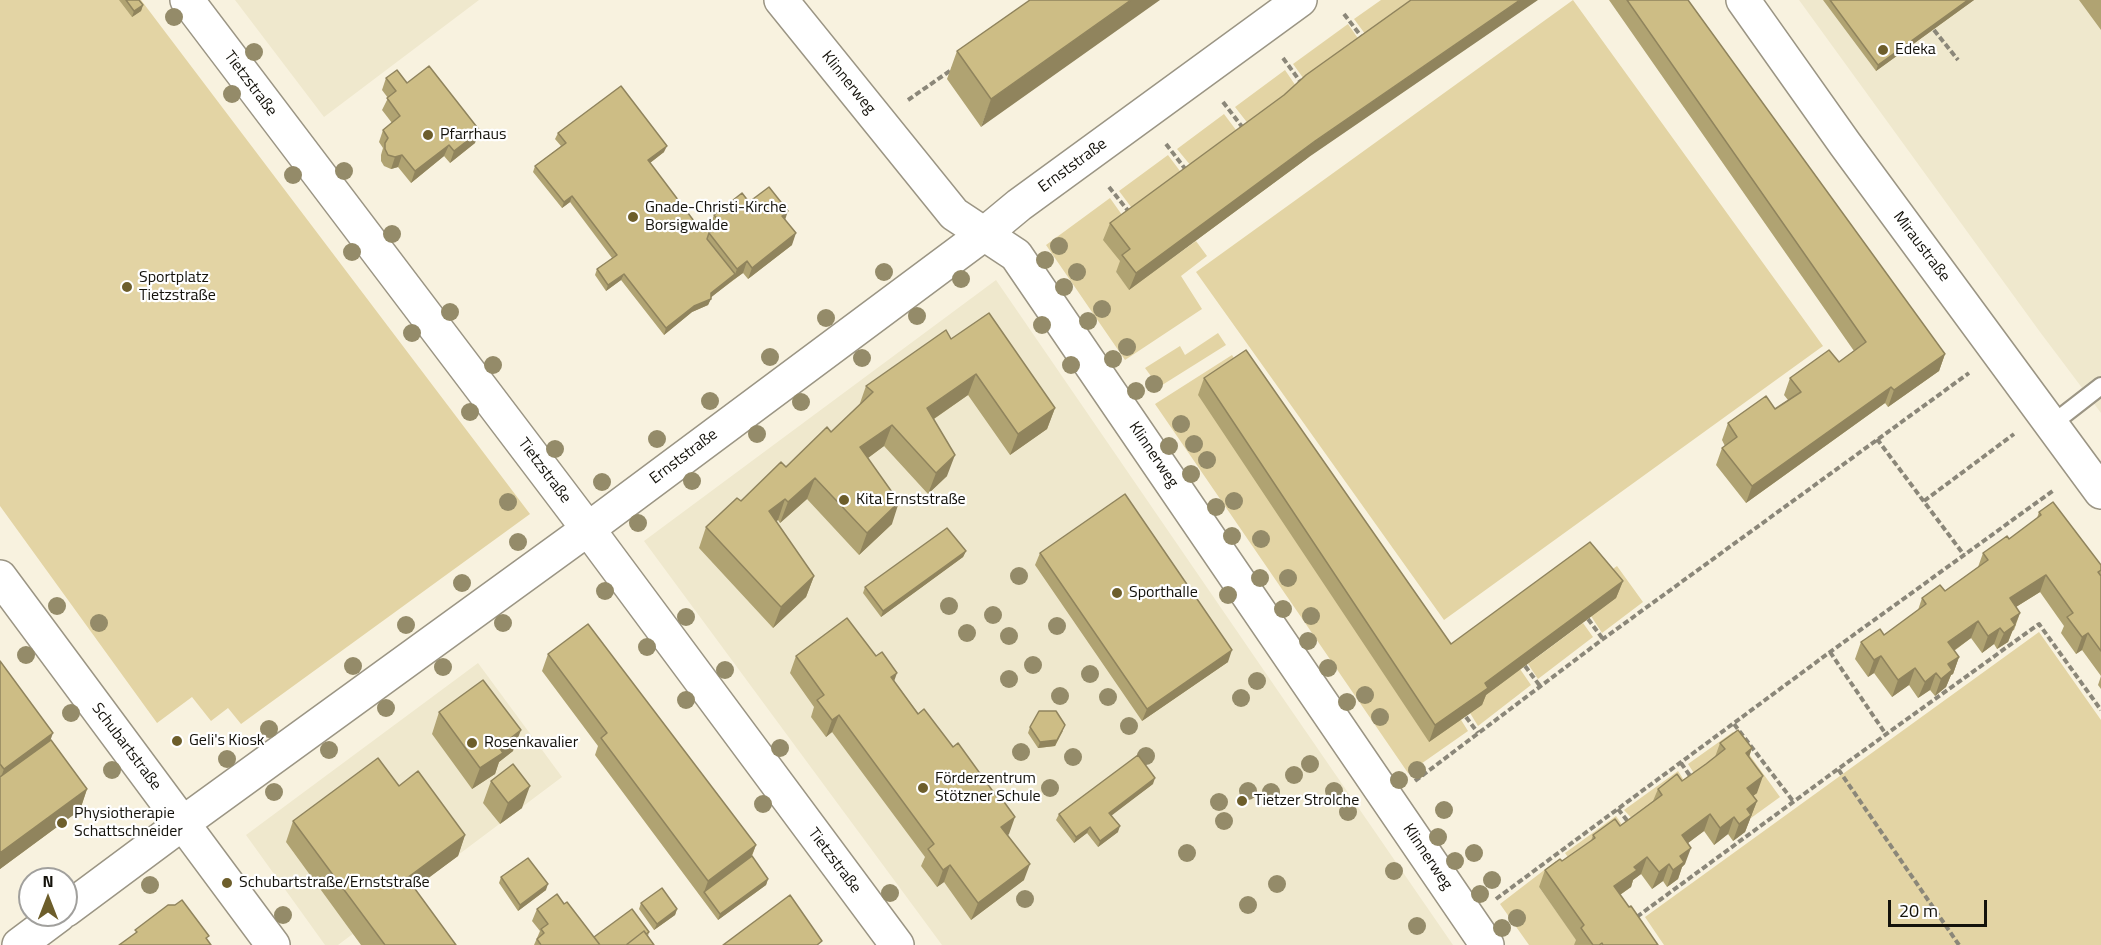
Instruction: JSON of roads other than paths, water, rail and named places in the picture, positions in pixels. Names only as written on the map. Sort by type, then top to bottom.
[{"type":"street","name":"Tietzstraße","points":[[187,0],[588,529],[897,945]]},
{"type":"street","name":"Klinnerweg","points":[[781,0],[954,214],[1016,255],[1487,945]]},
{"type":"street","name":"Ernststraße","points":[[78,901],[588,529],[1029,198],[1300,0]]},
{"type":"street","name":"Miraustraße","points":[[1743,0],[1845,144],[2101,492]]},
{"type":"street","name":"Schubartstraße","points":[[0,577],[273,945]]},
{"type":"street","points":[[19,945],[43,927]]},
{"type":"lane","points":[[2052,424],[2101,386]]},
{"type":"place","name":"Edeka","points":[[1883,50]]},
{"type":"place","name":"Pfarrhaus","points":[[428,135]]},
{"type":"place","name":"Gnade-Christi-Kirche Borsigwalde","points":[[633,217]]},
{"type":"place","name":"Sportplatz Tietzstraße","points":[[127,287]]},
{"type":"place","name":"Kita Ernststraße","points":[[844,500]]},
{"type":"place","name":"Sporthalle","points":[[1117,593]]},
{"type":"place","name":"Geli's Kiosk","points":[[177,741]]},
{"type":"place","name":"Rosenkavalier","points":[[472,743]]},
{"type":"place","name":"Förderzentrum Stötzner Schule","points":[[923,788]]},
{"type":"place","name":"Tietzer Strolche","points":[[1242,801]]},
{"type":"place","name":"Physiotherapie Schattschneider","points":[[62,823]]},
{"type":"place","name":"Schubartstraße/Ernststraße","points":[[227,883]]}]
